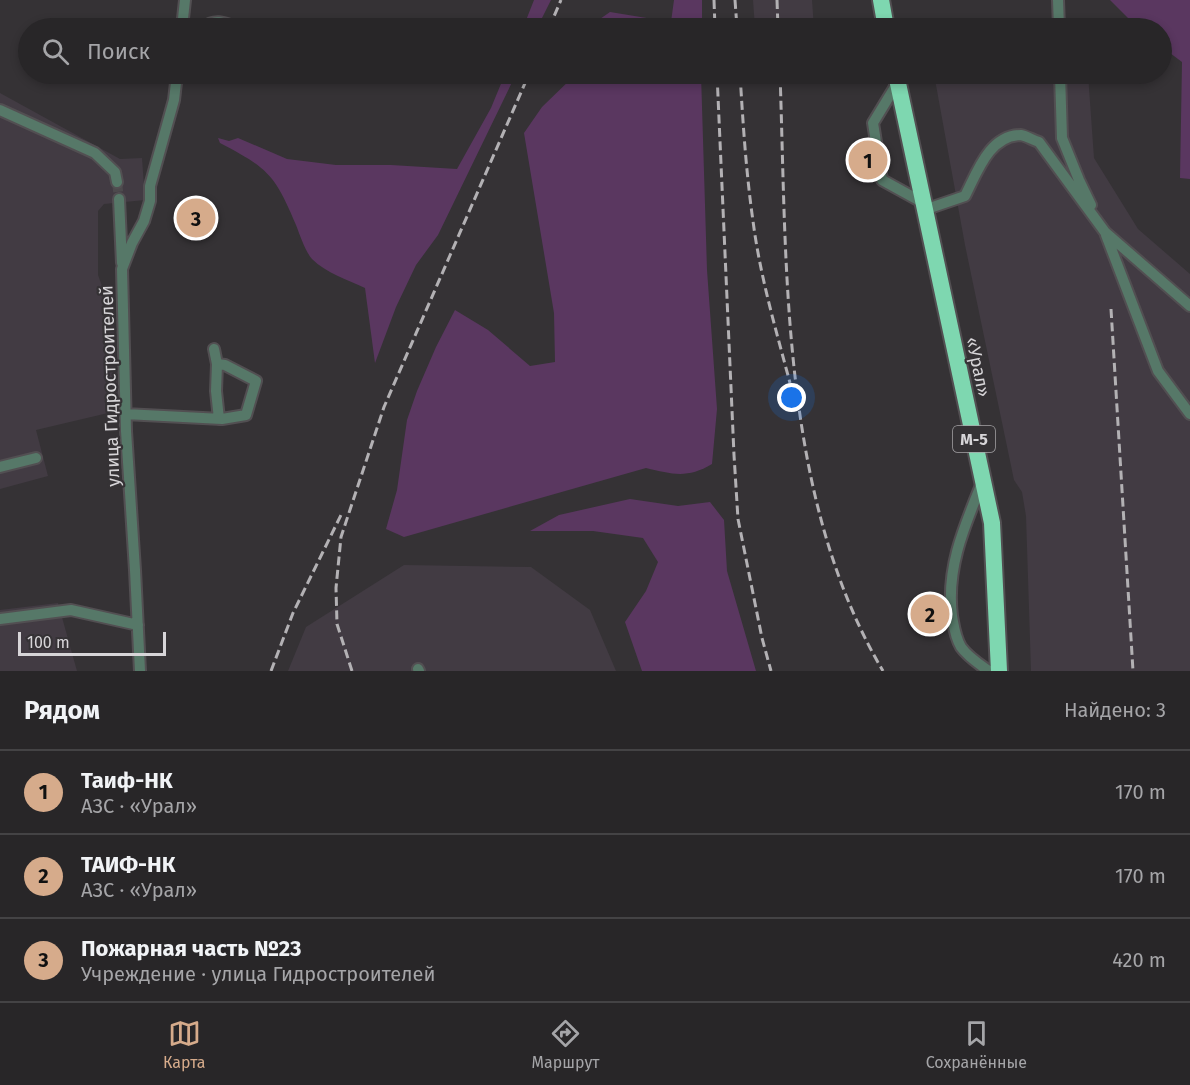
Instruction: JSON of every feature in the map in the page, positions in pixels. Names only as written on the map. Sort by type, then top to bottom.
[{"type":"highway","points":[[880,0],[884,18]]},
{"type":"highway","name":"«Урал»","points":[[898,84],[992,523],[999,671]]},
{"type":"street","points":[[183,18],[185,0]]},
{"type":"street","points":[[1058,0],[1059,18]]},
{"type":"street","name":"улица Гидростроителей","points":[[140,671],[125,414],[122,269],[144,221],[150,201],[150,186],[174,100],[176,84]]},
{"type":"street","points":[[894,84],[873,123],[882,180],[923,206],[965,196],[991,149],[1007,137],[1023,135],[1038,142],[1105,232],[1190,306]]},
{"type":"street","points":[[1060,84],[1062,138],[1079,180],[1105,232],[1158,371],[1190,414]]},
{"type":"street","points":[[0,110],[95,153],[115,172],[117,182]]},
{"type":"street","points":[[118,200],[122,269]]},
{"type":"street","points":[[214,349],[217,364],[216,391],[219,419]]},
{"type":"street","points":[[125,414],[219,419],[246,415],[256,381],[225,365],[217,364]]},
{"type":"street","points":[[0,467],[36,458]]},
{"type":"street","points":[[983,480],[958,545],[951,575],[951,607],[954,634],[961,647],[988,671]]},
{"type":"street","points":[[0,620],[71,610],[138,625]]},
{"type":"shaded area","points":[[534,0],[551,0],[542,18],[527,18]]},
{"type":"shaded area","points":[[674,0],[702,0],[702,18],[672,18]]},
{"type":"shaded area","points":[[753,0],[812,0],[813,18],[754,18]]},
{"type":"shaded area","points":[[1110,0],[1190,0],[1190,179],[1180,178],[1182,62],[1172,54],[1172,18],[1128,18]]},
{"type":"shaded area","points":[[610,12],[647,18],[601,18]]},
{"type":"shaded area","points":[[501,84],[511,84],[438,235],[416,265],[396,307],[375,363],[365,288],[330,272],[312,259],[289,208],[275,184],[260,167],[220,143],[218,138],[229,141],[238,138],[287,159],[336,165],[391,165],[457,169],[491,108]]},
{"type":"shaded area","points":[[566,84],[701,84],[707,270],[717,409],[712,464],[695,472],[679,474],[646,468],[404,537],[386,529],[397,490],[407,420],[436,347],[455,310],[488,330],[530,366],[555,362],[554,313],[524,133],[542,107]]},
{"type":"shaded area","points":[[936,84],[1089,84],[1094,158],[1138,229],[1190,274],[1190,671],[1031,671],[1026,516],[1022,492],[1014,480],[965,245]]},
{"type":"shaded area","points":[[0,93],[120,159],[142,158],[145,200],[104,204],[98,211],[98,275],[113,316],[119,409],[36,430],[48,476],[0,489]]},
{"type":"shaded area","points":[[630,499],[678,506],[710,502],[724,520],[727,571],[756,671],[642,671],[625,622],[646,591],[658,562],[643,538],[593,531],[530,531],[559,515]]},
{"type":"shaded area","points":[[404,565],[531,567],[590,610],[616,671],[288,671],[306,627]]},
{"type":"shaded area","points":[[58,603],[77,671],[0,671],[0,610]]},
{"type":"tunnel","points":[[117,182],[119,199]]},
{"type":"railway","points":[[553,18],[561,0]]},
{"type":"railway","points":[[714,0],[715,18]]},
{"type":"railway","points":[[735,0],[736,18]]},
{"type":"railway","points":[[777,0],[778,18]]},
{"type":"railway","points":[[352,671],[337,624],[336,588],[341,537],[384,407],[525,84]]},
{"type":"railway","points":[[717,84],[738,519],[771,671]]},
{"type":"railway","points":[[741,84],[756,242],[790,383]]},
{"type":"railway","points":[[780,84],[789,303],[796,381],[807,457],[824,532],[849,603],[883,671]]},
{"type":"railway","points":[[1111,309],[1133,671]]},
{"type":"railway","points":[[271,671],[293,613],[341,515]]},
{"type":"place","name":"Таиф-НК","points":[[868,160]]},
{"type":"place","name":"Пожарная часть №23","points":[[196,218]]},
{"type":"place","name":"ТАИФ-НК","points":[[930,614]]}]
